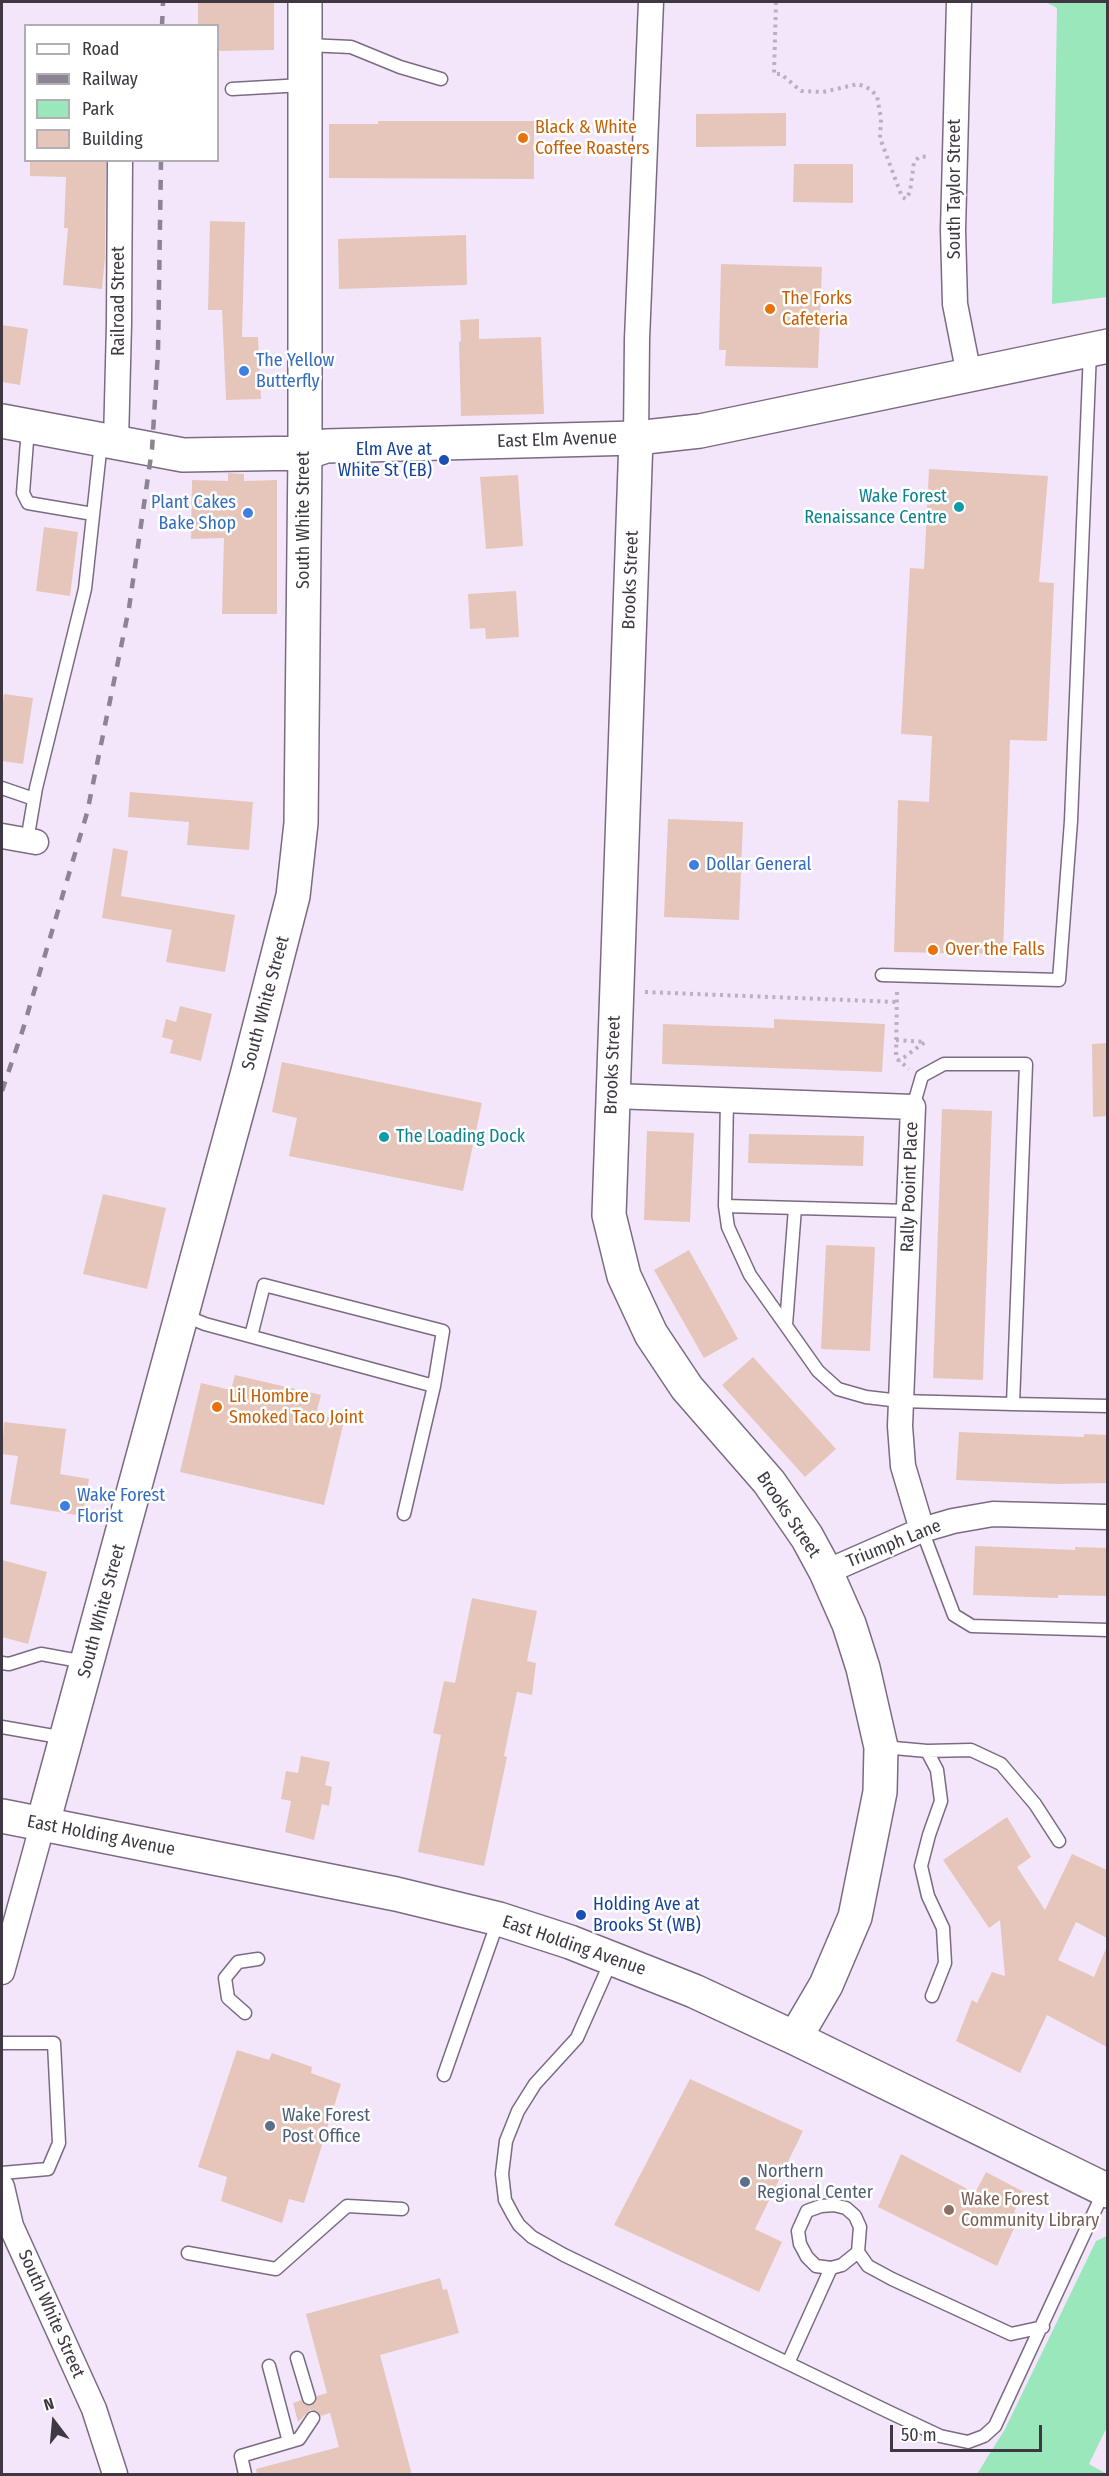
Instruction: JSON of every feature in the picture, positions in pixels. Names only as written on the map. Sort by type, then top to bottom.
[{"type":"street","name":"South White Street","points":[[2,1972],[182,1315],[293,896],[301,823],[304,2]]},
{"type":"street","name":"Brooks Street","points":[[651,2],[637,339],[636,438],[609,1215],[624,1276],[651,1334],[687,1388],[769,1482],[807,1537],[826,1572],[863,1668],[881,1747],[880,1792],[855,1917],[826,1985],[795,2038]]},
{"type":"street","name":"South Taylor Street","points":[[958,2],[953,230],[955,304],[969,375]]},
{"type":"street","name":"Railroad Street","points":[[109,441],[119,324],[120,162]]},
{"type":"street","name":"East Elm Avenue","points":[[15,424],[183,454],[304,453],[326,446],[636,438],[700,431],[1099,348]]},
{"type":"street","points":[[2,836],[32,842]]},
{"type":"street","name":"Rally Pooint Place","points":[[613,1096],[913,1107],[900,1401],[903,1466],[922,1530]]},
{"type":"street","name":"Triumph Lane","points":[[826,1572],[922,1530],[953,1521],[993,1515],[1107,1517]]},
{"type":"street","name":"East Holding Avenue","points":[[2,1816],[396,1894],[499,1919],[612,1958],[694,1991],[1106,2190]]},
{"type":"street","name":"South White Street","points":[[2,2187],[11,2226],[94,2409],[115,2475]]},
{"type":"lane","points":[[304,45],[351,46],[400,67],[441,79]]},
{"type":"lane","points":[[232,89],[304,85]]},
{"type":"lane","points":[[882,975],[1059,980],[1071,821],[1099,348]]},
{"type":"lane","points":[[15,424],[23,494],[28,503],[93,514]]},
{"type":"lane","points":[[32,842],[34,799],[85,589],[93,514],[109,441]]},
{"type":"lane","points":[[2,788],[34,799]]},
{"type":"lane","points":[[913,1107],[922,1076],[944,1064],[969,1062],[1026,1064],[1013,1404]]},
{"type":"lane","points":[[727,1100],[725,1206],[728,1227],[750,1275],[818,1371],[838,1389],[866,1397],[900,1401],[1107,1406]]},
{"type":"lane","points":[[725,1206],[909,1210]]},
{"type":"lane","points":[[786,1325],[795,1208]]},
{"type":"lane","points":[[251,1336],[264,1286],[443,1331],[434,1386],[404,1514]]},
{"type":"lane","points":[[182,1315],[205,1324],[434,1386]]},
{"type":"lane","points":[[922,1530],[954,1615],[972,1626],[1107,1630]]},
{"type":"lane","points":[[2,1663],[9,1664],[41,1654],[87,1663]]},
{"type":"lane","points":[[2,1727],[67,1738]]},
{"type":"lane","points":[[881,1747],[927,1751],[971,1750],[1001,1764],[1035,1804],[1059,1841]]},
{"type":"lane","points":[[927,1751],[936,1770],[941,1801],[928,1835],[921,1866],[928,1896],[943,1928],[945,1963],[932,1996]]},
{"type":"lane","points":[[444,2075],[499,1919]]},
{"type":"lane","points":[[612,1958],[577,2038],[535,2084],[518,2111],[506,2141],[502,2174],[506,2200],[519,2225],[545,2245],[940,2436],[968,2442],[984,2436],[995,2426],[1106,2190]]},
{"type":"lane","points":[[245,2013],[228,1998],[225,1978],[238,1962],[258,1959]]},
{"type":"lane","points":[[2,2043],[54,2043],[59,2143],[48,2169],[2,2174]]},
{"type":"lane","points":[[858,2252],[842,2265],[831,2268],[816,2266],[800,2244],[798,2231],[807,2211],[820,2206],[834,2205],[846,2208],[855,2216],[860,2228],[858,2252],[868,2266],[892,2279],[1011,2334],[1043,2327]]},
{"type":"lane","points":[[188,2253],[276,2269],[347,2206],[402,2209]]},
{"type":"lane","points":[[788,2363],[831,2268]]},
{"type":"lane","points":[[297,2358],[309,2398]]},
{"type":"lane","points":[[269,2366],[289,2442]]},
{"type":"lane","points":[[244,2475],[241,2456],[299,2439],[313,2418]]},
{"type":"path","points":[[776,2],[774,74],[781,74],[801,91],[823,92],[858,84],[870,88],[877,96],[881,119],[880,138],[902,198],[906,199],[910,192],[914,162],[919,157],[930,156]]},
{"type":"path","points":[[645,992],[897,1002]]},
{"type":"path","points":[[897,992],[896,1058],[913,1072]]},
{"type":"path","points":[[896,1040],[925,1042],[899,1061]]},
{"type":"green space","points":[[1046,2],[1108,2],[1107,297],[1052,304],[1057,8]]},
{"type":"green space","points":[[1107,2236],[1107,2427],[1089,2464],[1107,2474],[977,2474],[1005,2429],[1096,2241]]},
{"type":"building","points":[[198,2],[274,2],[274,50],[219,51],[219,24],[198,24]]},
{"type":"building","points":[[786,113],[786,146],[696,147],[696,114]]},
{"type":"building","points":[[378,121],[534,121],[534,179],[329,178],[329,124],[378,124]]},
{"type":"building","points":[[30,162],[106,162],[105,258],[102,289],[63,285],[68,228],[64,228],[66,177],[30,176]]},
{"type":"building","points":[[794,164],[853,164],[853,203],[793,202]]},
{"type":"building","points":[[210,221],[245,222],[242,337],[258,337],[261,399],[226,400],[222,310],[208,310]]},
{"type":"building","points":[[466,235],[467,285],[339,289],[338,239]]},
{"type":"building","name":"The Forks Cafeteria","points":[[721,264],[822,267],[818,368],[725,366],[726,350],[719,350]]},
{"type":"building","points":[[479,319],[479,339],[541,337],[544,414],[461,416],[460,320]]},
{"type":"building","points":[[2,325],[28,329],[20,385],[2,382]]},
{"type":"building","points":[[929,469],[1048,476],[1039,582],[1054,583],[1047,741],[1010,740],[1003,954],[894,952],[898,800],[929,802],[932,736],[901,734],[910,568],[924,569]]},
{"type":"building","points":[[228,473],[244,474],[244,481],[277,480],[277,614],[222,614],[224,538],[191,539],[192,480],[228,481]]},
{"type":"building","points":[[518,475],[523,546],[486,549],[480,477]]},
{"type":"building","points":[[44,527],[78,532],[70,596],[36,591]]},
{"type":"building","points":[[516,591],[519,637],[486,639],[485,628],[470,629],[468,594]]},
{"type":"building","points":[[4,694],[33,698],[23,764],[2,761]]},
{"type":"building","points":[[130,792],[253,802],[249,850],[187,845],[189,822],[128,817]]},
{"type":"building","points":[[668,819],[743,822],[739,920],[664,917]]},
{"type":"building","points":[[113,848],[128,851],[121,896],[235,915],[225,972],[166,962],[172,930],[102,918]]},
{"type":"building","points":[[180,1006],[212,1014],[201,1061],[170,1053],[173,1040],[162,1037],[166,1019],[176,1022]]},
{"type":"building","points":[[774,1019],[885,1024],[882,1072],[662,1064],[663,1024],[774,1028]]},
{"type":"building","points":[[1107,1043],[1107,1116],[1093,1117],[1092,1044]]},
{"type":"building","name":"The Loading Dock","points":[[282,1062],[482,1103],[463,1191],[289,1156],[297,1118],[272,1112]]},
{"type":"building","points":[[942,1109],[992,1111],[983,1380],[933,1378]]},
{"type":"building","points":[[647,1131],[694,1133],[690,1222],[644,1220]]},
{"type":"building","points":[[749,1134],[864,1136],[863,1166],[748,1163]]},
{"type":"building","points":[[103,1194],[166,1208],[147,1289],[83,1274]]},
{"type":"building","points":[[826,1245],[875,1247],[870,1351],[821,1349]]},
{"type":"building","points":[[689,1250],[738,1339],[704,1358],[654,1270]]},
{"type":"building","points":[[753,1357],[836,1449],[805,1477],[722,1385]]},
{"type":"building","points":[[235,1375],[321,1395],[316,1414],[344,1421],[324,1505],[180,1472],[201,1383],[231,1390]]},
{"type":"building","points":[[4,1422],[66,1429],[60,1474],[89,1479],[83,1516],[10,1504],[18,1456],[2,1454]]},
{"type":"building","points":[[959,1432],[1084,1437],[1084,1434],[1107,1435],[1107,1483],[1058,1484],[956,1480]]},
{"type":"building","points":[[975,1546],[1075,1550],[1075,1547],[1107,1548],[1107,1596],[1058,1595],[1058,1598],[973,1595]]},
{"type":"building","points":[[2,1560],[47,1572],[28,1644],[2,1637]]},
{"type":"building","points":[[472,1598],[537,1611],[527,1661],[536,1663],[532,1695],[517,1692],[504,1756],[507,1757],[484,1866],[418,1852],[441,1735],[433,1733],[444,1681],[455,1683]]},
{"type":"building","points":[[301,1756],[330,1762],[325,1785],[332,1787],[329,1806],[322,1804],[314,1840],[285,1832],[291,1801],[281,1799],[286,1771],[298,1773]]},
{"type":"building","points":[[1007,1817],[1031,1857],[1017,1867],[1045,1910],[1072,1854],[1107,1870],[1107,1938],[1076,1922],[1058,1960],[1094,1977],[1107,1946],[1107,2047],[1047,2015],[1020,2073],[956,2041],[972,2000],[977,2003],[992,1972],[1005,1976],[1000,1920],[989,1928],[943,1860]]},
{"type":"building","name":"Wake Forest Post Office","points":[[237,2050],[269,2060],[272,2053],[312,2067],[311,2073],[341,2084],[304,2203],[289,2199],[282,2223],[221,2201],[227,2177],[198,2167]]},
{"type":"building","points":[[690,2079],[803,2131],[755,2229],[782,2242],[759,2292],[614,2225]]},
{"type":"building","name":"Wake Forest Community Library","points":[[901,2154],[975,2193],[986,2172],[1024,2192],[1014,2212],[1020,2215],[997,2266],[878,2207]]},
{"type":"building","points":[[440,2278],[443,2290],[447,2289],[459,2333],[380,2355],[412,2475],[257,2475],[256,2469],[339,2447],[330,2413],[321,2416],[317,2411],[310,2410],[298,2422],[293,2403],[301,2400],[304,2404],[311,2406],[315,2403],[317,2396],[327,2393],[306,2314]]},
{"type":"railway","points":[[162,24],[163,2]]},
{"type":"railway","points":[[2,1091],[23,1029],[87,813],[129,608],[152,449],[158,352],[161,162]]},
{"type":"place","name":"Black & White Coffee Roasters","points":[[523,138]]},
{"type":"place","name":"The Forks Cafeteria","points":[[770,309]]},
{"type":"place","name":"The Yellow Butterfly","points":[[244,371]]},
{"type":"place","name":"Elm Ave at White St (EB)","points":[[444,460]]},
{"type":"place","name":"Wake Forest Renaissance Centre","points":[[959,507]]},
{"type":"place","name":"Plant Cakes Bake Shop","points":[[248,513]]},
{"type":"place","name":"Dollar General","points":[[694,865]]},
{"type":"place","name":"Over the Falls","points":[[933,950]]},
{"type":"place","name":"The Loading Dock","points":[[384,1137]]},
{"type":"place","name":"Lil Hombre Smoked Taco Joint","points":[[217,1407]]},
{"type":"place","name":"Wake Forest Florist","points":[[65,1506]]},
{"type":"place","name":"Holding Ave at Brooks St (WB)","points":[[581,1915]]},
{"type":"place","name":"Wake Forest Post Office","points":[[270,2126]]},
{"type":"place","name":"Northern Regional Center","points":[[745,2182]]},
{"type":"place","name":"Wake Forest Community Library","points":[[949,2210]]}]
